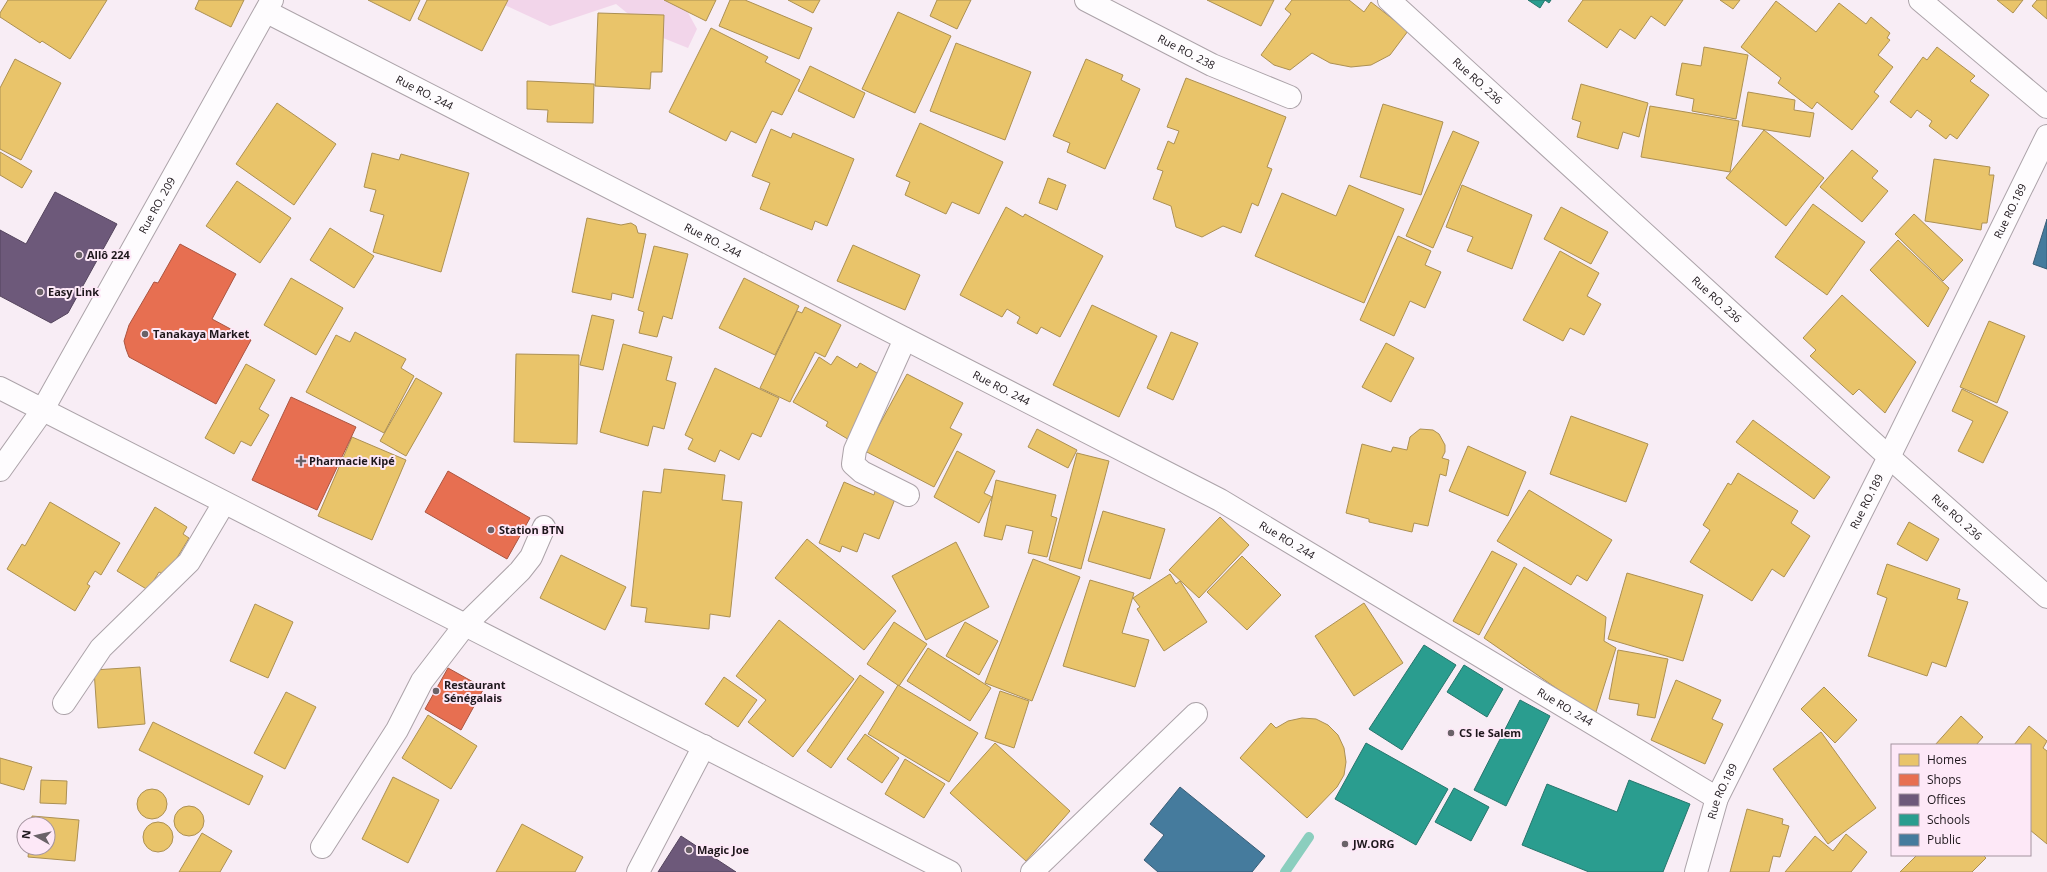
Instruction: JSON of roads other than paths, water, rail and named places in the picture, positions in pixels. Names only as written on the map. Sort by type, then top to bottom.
[{"type":"street","name":"Rue RO. 238","points":[[1086,0],[1212,65],[1290,96]]},
{"type":"street","name":"Rue RO. 236","points":[[1389,0],[1889,457],[2047,598]]},
{"type":"street","points":[[1920,0],[2047,106]]},
{"type":"street","name":"Rue RO. 244","points":[[269,6],[905,339],[1220,500],[1717,798]]},
{"type":"street","name":"Rue RO. 209","points":[[0,470],[42,411],[269,6]]},
{"type":"street","name":"Rue RO.189","points":[[1696,872],[1717,798],[1889,457],[2047,136]]},
{"type":"street","points":[[905,339],[855,450],[853,464],[862,472],[908,495]]},
{"type":"street","points":[[0,388],[42,411],[224,502],[950,872]]},
{"type":"street","points":[[64,703],[101,648],[189,562],[224,502]]},
{"type":"street","points":[[322,847],[397,730],[422,681],[465,625],[520,571],[531,556],[544,527]]},
{"type":"street","points":[[1032,872],[1196,714]]},
{"type":"street","points":[[638,872],[704,746]]},
{"type":"waterway","points":[[1285,872],[1309,837]]},
{"type":"place","name":"Allô 224","points":[[79,255]]},
{"type":"place","name":"Easy Link","points":[[40,292]]},
{"type":"place","name":"Tanakaya Market","points":[[145,334]]},
{"type":"place","name":"Pharmacie Kipé","points":[[301,461]]},
{"type":"place","name":"Station BTN","points":[[491,530]]},
{"type":"place","name":"Restaurant Sénégalais","points":[[436,691]]},
{"type":"place","name":"CS le Salem","points":[[1451,733]]},
{"type":"place","name":"JW.ORG","points":[[1345,844]]},
{"type":"place","name":"Magic Joe","points":[[689,850]]}]
